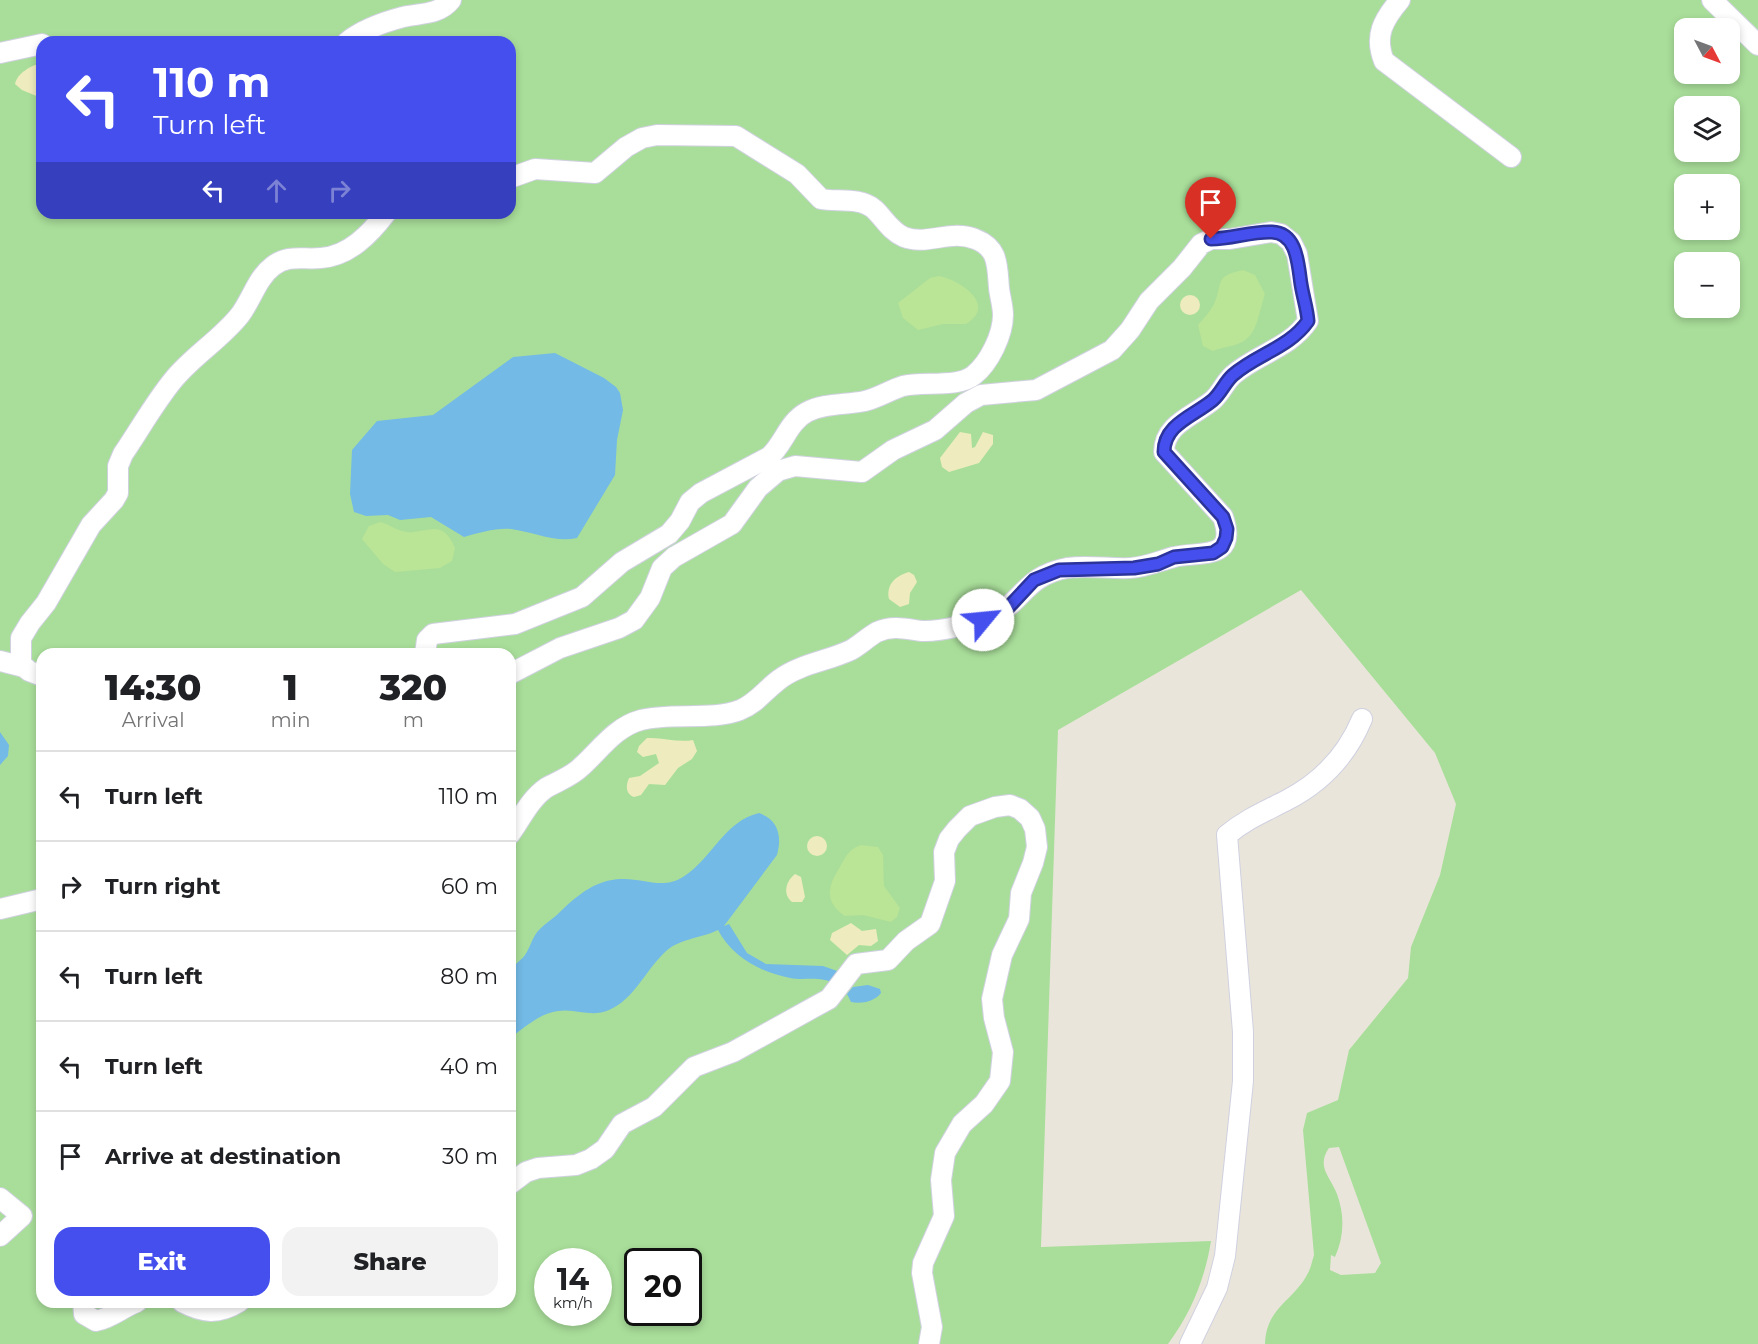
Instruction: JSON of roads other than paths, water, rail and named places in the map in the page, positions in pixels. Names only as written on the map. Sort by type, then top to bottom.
[{"type":"lane","points":[[356,36],[403,18],[432,13],[446,6],[451,0]]},
{"type":"lane","points":[[1400,0],[1379,32],[1379,48],[1384,61],[1511,157]]},
{"type":"lane","points":[[1712,0],[1758,45]]},
{"type":"lane","points":[[0,53],[36,45]]},
{"type":"lane","points":[[426,648],[427,640],[433,634],[515,624],[582,597],[622,562],[669,534],[680,521],[690,502],[701,493],[769,457],[779,448],[796,420],[806,412],[821,407],[865,401],[902,386],[933,382],[959,382],[973,376],[987,360],[997,339],[1003,315],[999,264],[992,251],[977,239],[956,234],[921,240],[904,237],[888,226],[872,208],[857,202],[821,199],[797,174],[736,136],[657,135],[642,138],[626,147],[595,173],[535,169],[516,176]]},
{"type":"lane","points":[[24,667],[21,664],[19,650],[21,638],[46,603],[91,525],[114,500],[118,493],[118,466],[123,454],[174,379],[239,316],[262,277],[272,267],[283,259],[338,256],[362,240],[381,219]]},
{"type":"lane","points":[[516,671],[560,648],[619,628],[634,620],[650,598],[662,567],[674,557],[732,524],[767,478],[778,471],[795,466],[816,466],[849,473],[862,472],[893,450],[935,429],[966,403],[981,395],[1035,390],[1089,364],[1112,350],[1130,330],[1149,301],[1182,268],[1201,244],[1211,239],[1230,239],[1271,232],[1281,234],[1290,242],[1297,254],[1308,321],[1301,332],[1284,345],[1232,375],[1214,400],[1177,424],[1164,442],[1164,452],[1223,517],[1227,529],[1222,547],[1213,553],[1174,557],[1158,564],[1134,568],[1059,570],[1034,580],[1005,611],[983,620],[938,630],[921,631],[904,627],[877,632],[853,649],[800,668],[780,679],[741,710],[724,714],[642,719],[626,726],[607,740],[581,768],[545,789],[516,826]]},
{"type":"lane","points":[[0,662],[24,667],[36,672]]},
{"type":"lane","points":[[1190,1344],[1217,1288],[1225,1256],[1243,1082],[1243,1032],[1227,835],[1245,819],[1298,794],[1331,769],[1353,740],[1362,719]]},
{"type":"lane","points":[[516,1180],[526,1172],[538,1168],[576,1165],[591,1159],[605,1149],[622,1124],[654,1107],[694,1067],[733,1052],[829,999],[856,964],[888,960],[906,941],[930,924],[945,881],[944,852],[949,839],[970,816],[1010,805],[1020,809],[1030,818],[1035,829],[1037,847],[1034,863],[1021,893],[1019,919],[1002,955],[992,999],[1003,1066],[1000,1081],[993,1093],[962,1124],[945,1153],[941,1180],[944,1216],[923,1263],[922,1273],[932,1327],[929,1344]]},
{"type":"lane","points":[[0,909],[36,900]]},
{"type":"lane","points":[[0,1198],[22,1216],[0,1236]]},
{"type":"lane","points":[[84,1308],[84,1314],[96,1322],[108,1319],[127,1308]]},
{"type":"lane","points":[[192,1308],[212,1312],[229,1308]]},
{"type":"water","points":[[555,353],[604,378],[616,387],[620,393],[623,410],[617,440],[615,475],[577,538],[553,538],[511,529],[487,531],[464,537],[431,517],[400,520],[388,515],[366,516],[354,512],[350,494],[352,450],[377,421],[433,415],[513,357]]},
{"type":"water","points":[[0,732],[9,745],[8,756],[0,765]]},
{"type":"water","points":[[759,813],[771,820],[779,836],[777,855],[724,926],[729,924],[747,953],[766,964],[823,966],[843,973],[835,984],[818,979],[790,978],[768,972],[739,955],[724,940],[718,930],[682,942],[669,949],[656,961],[632,992],[609,1010],[596,1013],[565,1010],[551,1012],[516,1034],[516,964],[525,955],[541,928],[582,893],[604,882],[629,879],[668,883],[683,877],[727,832],[747,818]]},
{"type":"water","points":[[868,985],[880,989],[881,993],[867,1002],[851,1002],[847,994],[853,987]]}]
